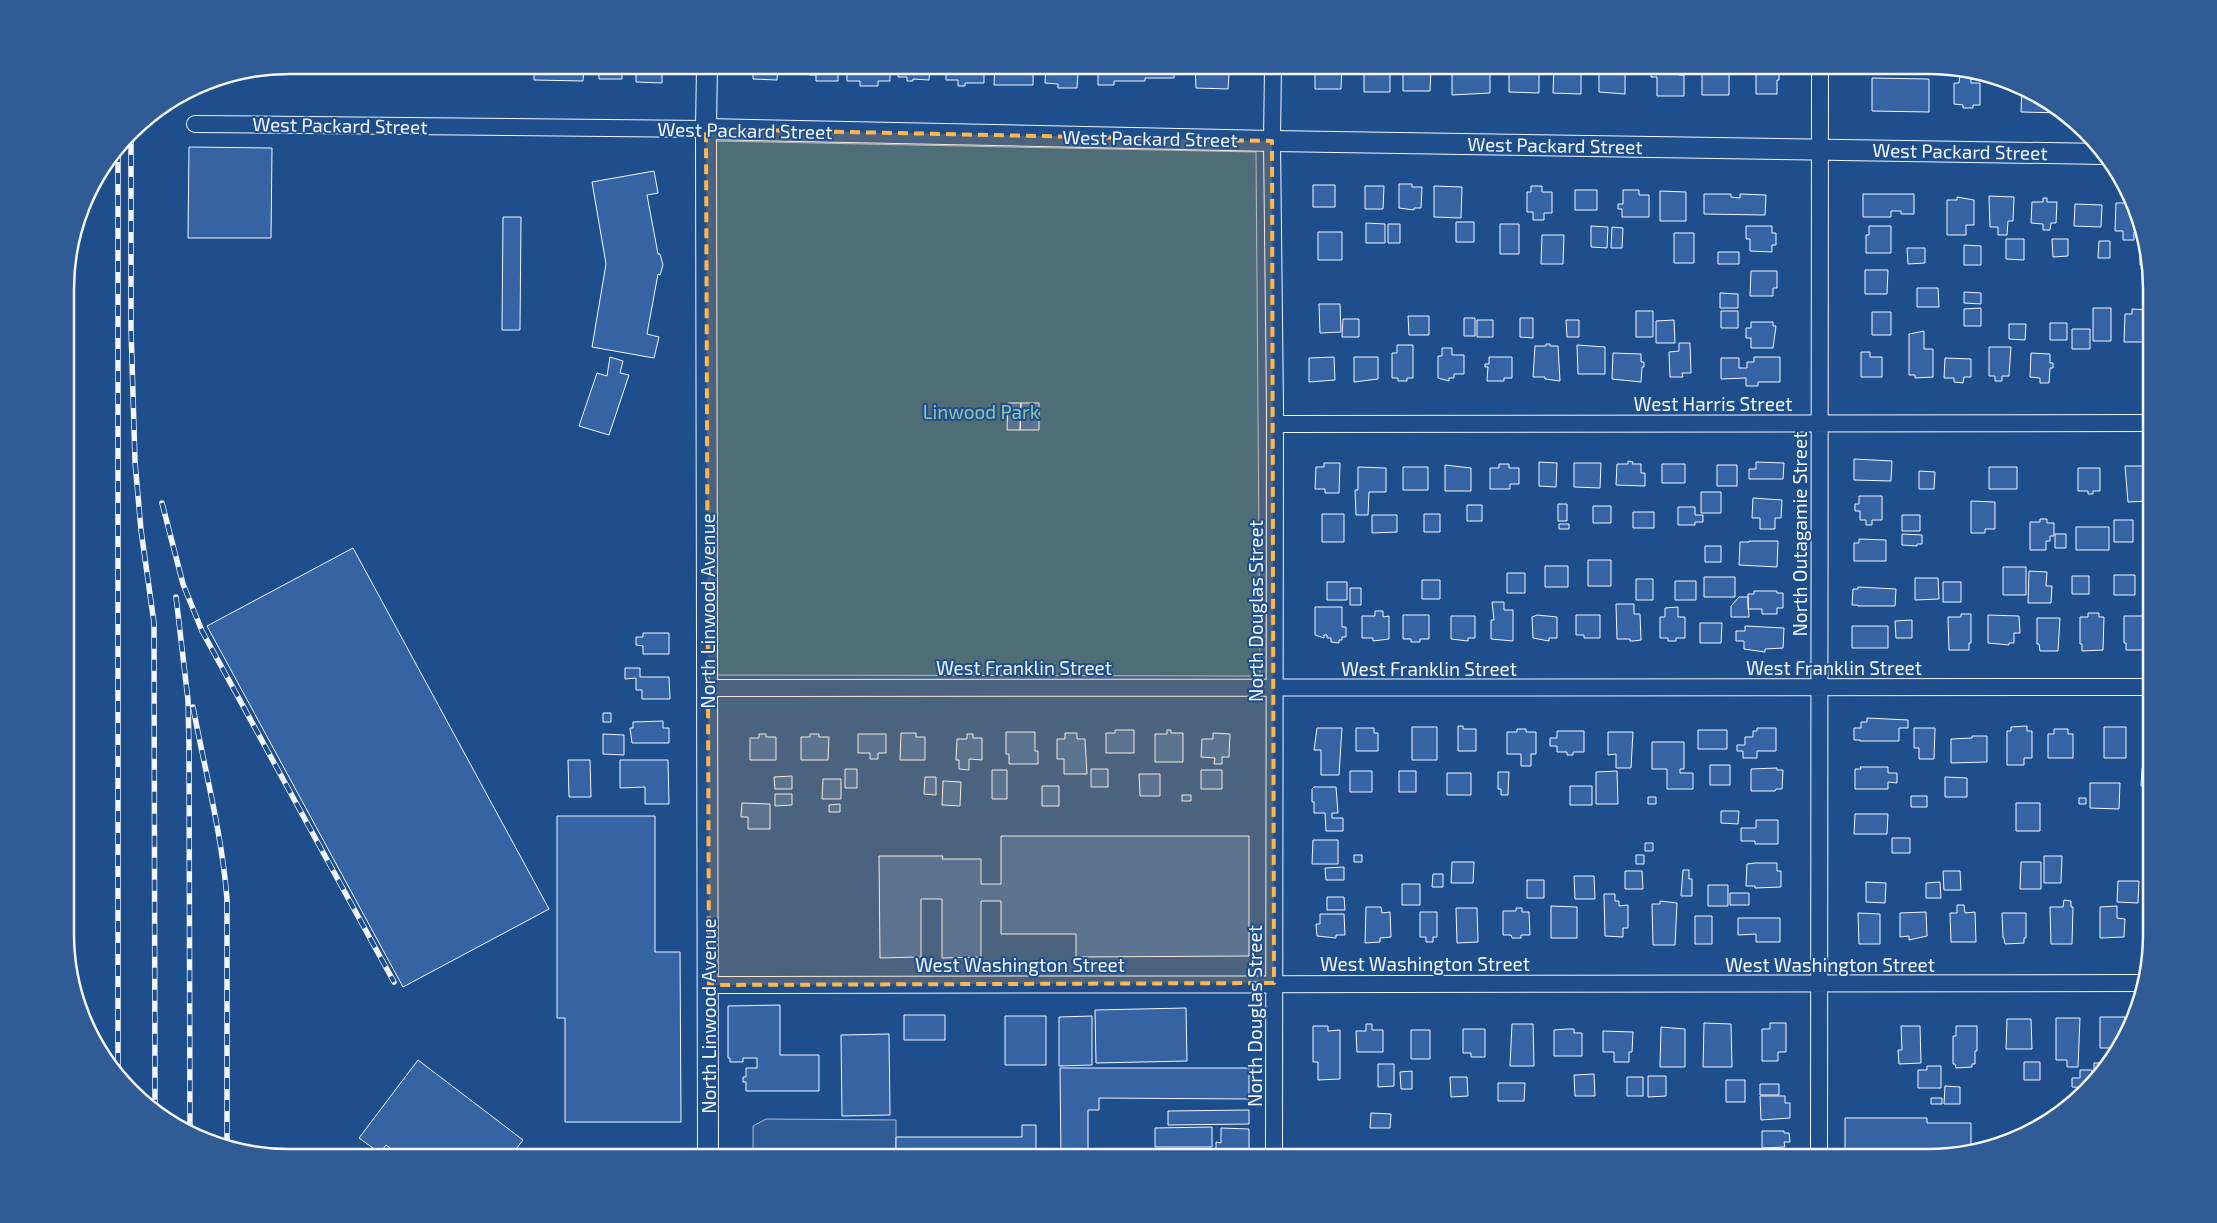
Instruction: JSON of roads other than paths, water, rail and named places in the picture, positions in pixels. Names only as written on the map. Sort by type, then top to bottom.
[{"type":"street","name":"North Linwood Avenue","points":[[707,74],[708,1149]]},
{"type":"street","name":"North Douglas Street","points":[[1273,74],[1275,424],[1274,1149]]},
{"type":"street","name":"North Outagamie Street","points":[[1818,1149],[1820,74]]},
{"type":"street","name":"West Packard Street","points":[[195,124],[706,130],[2096,154]]},
{"type":"street","name":"West Harris Street","points":[[1275,424],[2143,423]]},
{"type":"street","name":"West Franklin Street","points":[[707,688],[2143,687]]},
{"type":"street","name":"West Washington Street","points":[[708,986],[1274,983],[2137,983]]},
{"type":"railway","points":[[131,143],[131,328],[135,462],[141,530],[154,623],[155,1103]]},
{"type":"railway","points":[[118,158],[118,1065]]},
{"type":"railway","points":[[162,503],[183,584],[202,631],[394,982]]},
{"type":"railway","points":[[176,597],[188,700],[190,1125]]},
{"type":"railway","points":[[193,707],[217,827],[227,899],[227,1140]]},
{"type":"park label","name":"Linwood Park","points":[[981,411]]}]
